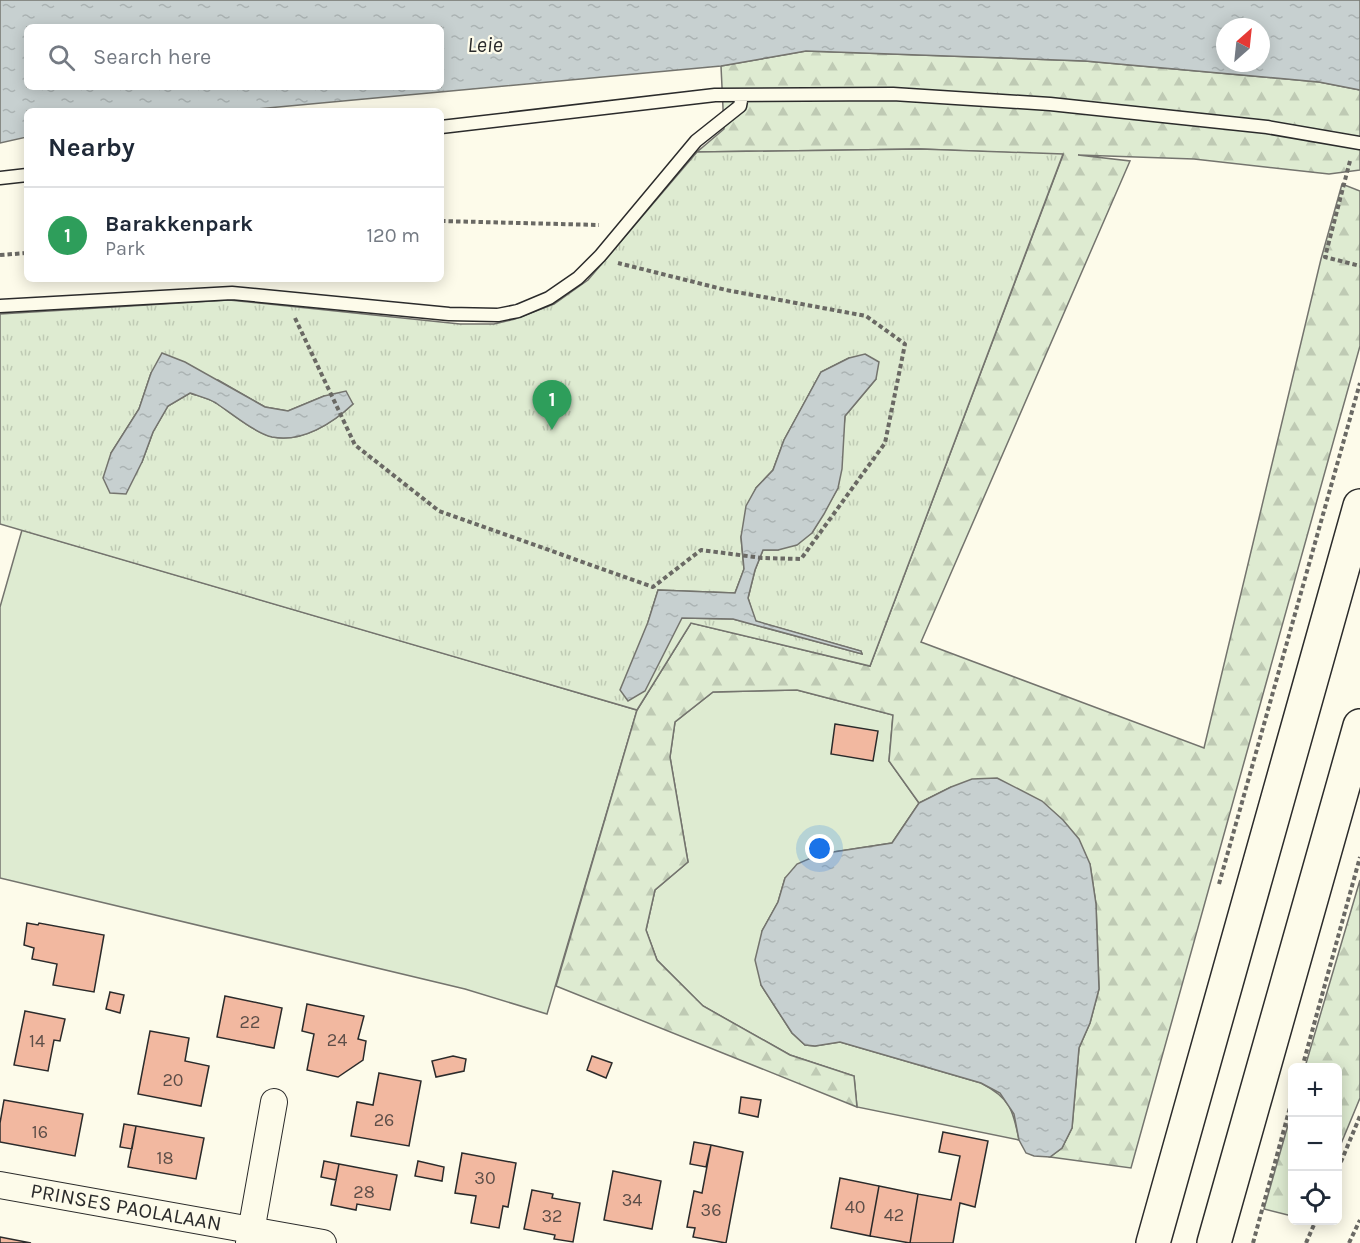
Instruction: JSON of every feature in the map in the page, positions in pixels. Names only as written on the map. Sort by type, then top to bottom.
[{"type":"highway","points":[[1153,1243],[1360,506]]},
{"type":"highway","points":[[1214,1243],[1360,726]]},
{"type":"street","name":"PRINSES PAOLALAAN","points":[[250,1236],[274,1102]]},
{"type":"street","name":"PRINSES PAOLALAAN","points":[[0,1185],[250,1236],[323,1243]]},
{"type":"lane","points":[[444,127],[715,95],[893,94],[1050,104],[1267,127],[1358,143]]},
{"type":"lane","points":[[0,306],[232,293],[437,313],[498,315],[518,311],[549,298],[578,278],[600,256],[696,141],[740,106],[742,95]]},
{"type":"lane","points":[[0,178],[24,175]]},
{"type":"path","points":[[1358,143],[1325,257],[1360,266]]},
{"type":"path","points":[[444,220],[624,226]]},
{"type":"path","points":[[0,255],[24,253]]},
{"type":"path","points":[[294,315],[356,445],[439,511],[653,587],[701,550],[762,558],[801,559],[885,443],[905,344],[866,316],[726,290],[610,261]]},
{"type":"path","points":[[1219,885],[1360,383]]},
{"type":"path","points":[[1303,1063],[1360,857]]},
{"type":"path","points":[[1342,1159],[1360,1116]]},
{"type":"path","points":[[1253,1243],[1288,1117]]},
{"type":"path","points":[[1349,1243],[1360,1220]]},
{"type":"path","points":[[1306,1243],[1314,1225]]},
{"type":"green space","points":[[806,51],[1085,61],[1319,82],[1360,90],[1360,170],[1329,174],[1194,159],[1078,155],[1130,161],[921,642],[1204,748],[1321,259],[1342,184],[1360,191],[1360,346],[1131,1168],[1050,1157],[1062,1148],[1072,1128],[1079,1048],[1090,1023],[1099,989],[1096,904],[1090,864],[951,787],[919,803],[889,761],[893,715],[797,690],[713,692],[675,722],[670,757],[688,862],[655,890],[646,930],[657,960],[703,1006],[790,1055],[854,1076],[857,1107],[556,986],[637,710],[691,623],[870,666],[1063,155],[920,149],[697,152],[724,129],[721,66]]},
{"type":"green space","points":[[920,149],[1063,154],[870,666],[691,623],[637,710],[0,524],[0,314],[229,300],[460,324],[494,324],[515,319],[554,304],[588,280],[697,152]],"holes":[[[849,358],[876,379],[845,416],[838,488],[812,533],[778,550],[763,550],[748,598],[755,621],[861,651],[862,654],[733,619],[682,618],[648,622],[658,590],[735,593],[744,569],[741,537],[756,488],[773,470],[784,440],[821,372]],[[151,373],[218,380],[265,407],[288,411],[324,396],[353,404],[316,430],[284,438],[266,435],[213,401],[190,393],[168,406],[153,432],[142,462],[111,453],[139,409]]]},
{"type":"green space","points":[[22,530],[637,710],[547,1014],[465,989],[0,878],[0,607]]},
{"type":"green space","points":[[797,690],[893,715],[889,761],[919,803],[892,843],[821,854],[785,878],[778,902],[762,931],[761,985],[792,1033],[805,1045],[815,1046],[840,1042],[981,1083],[991,1088],[1009,1106],[1015,1120],[1019,1140],[857,1107],[854,1076],[790,1055],[703,1006],[657,960],[646,930],[655,890],[688,862],[670,757],[675,722],[713,692]]},
{"type":"green space","points":[[1360,880],[1360,1098],[1342,1141],[1342,1063],[1306,1063]]},
{"type":"green space","points":[[1288,1125],[1288,1215],[1264,1209]]},
{"type":"water","name":"Leie","points":[[0,0],[1360,0],[1360,90],[1319,82],[1085,61],[806,51],[721,66],[267,108],[24,108],[24,138],[0,143]]},
{"type":"water","points":[[162,353],[185,362],[265,407],[288,411],[324,396],[346,391],[353,404],[316,430],[283,438],[265,435],[213,401],[190,393],[168,406],[153,432],[142,462],[126,494],[110,493],[103,478],[111,453],[139,409],[151,373]]},
{"type":"water","points":[[865,354],[879,362],[876,379],[845,416],[842,469],[838,488],[812,533],[797,545],[778,550],[763,550],[748,598],[756,621],[861,651],[862,654],[733,619],[682,618],[645,691],[628,701],[620,690],[648,622],[658,590],[735,593],[744,569],[741,537],[746,506],[756,488],[773,470],[784,440],[821,372],[849,358]]},
{"type":"water","points":[[997,778],[1042,801],[1079,839],[1090,864],[1096,904],[1099,989],[1090,1023],[1079,1048],[1072,1128],[1062,1148],[1050,1157],[1026,1153],[1019,1140],[1014,1114],[1000,1093],[981,1083],[840,1042],[815,1046],[805,1045],[792,1033],[761,985],[755,960],[762,931],[778,902],[785,878],[797,864],[820,854],[892,843],[919,803],[972,779]]},
{"type":"building","points":[[835,724],[878,731],[873,761],[831,754]]},
{"type":"building","points":[[27,923],[38,925],[39,923],[104,935],[94,992],[53,985],[57,964],[32,959],[34,948],[24,945]]},
{"type":"building","points":[[110,992],[124,995],[120,1013],[106,1009]]},
{"type":"building","points":[[225,996],[282,1008],[274,1048],[217,1037]]},
{"type":"building","points":[[307,1004],[364,1016],[358,1039],[366,1041],[363,1060],[338,1077],[307,1070],[314,1034],[302,1031]]},
{"type":"building","points":[[25,1011],[65,1019],[60,1041],[54,1040],[48,1071],[14,1065]]},
{"type":"building","points":[[150,1031],[189,1038],[185,1061],[209,1066],[201,1106],[138,1094]]},
{"type":"building","points":[[453,1056],[466,1059],[464,1071],[436,1077],[432,1061]]},
{"type":"building","points":[[592,1056],[612,1063],[606,1078],[587,1070]]},
{"type":"building","points":[[379,1073],[421,1081],[409,1146],[351,1136],[357,1102],[373,1105]]},
{"type":"building","points":[[741,1097],[761,1100],[758,1117],[739,1113]]},
{"type":"building","points":[[4,1100],[83,1114],[75,1156],[0,1142],[0,1123]]},
{"type":"building","points":[[124,1124],[136,1126],[132,1149],[120,1147]]},
{"type":"building","points":[[136,1126],[204,1138],[196,1179],[128,1167]]},
{"type":"building","points":[[943,1132],[988,1141],[975,1207],[960,1203],[953,1243],[910,1243],[918,1194],[951,1200],[960,1156],[939,1152]]},
{"type":"building","points":[[694,1142],[711,1145],[706,1167],[690,1164]]},
{"type":"building","points":[[711,1145],[743,1152],[726,1243],[693,1237],[695,1228],[687,1227],[694,1191],[702,1193]]},
{"type":"building","points":[[462,1153],[516,1163],[508,1207],[503,1206],[499,1228],[471,1223],[476,1196],[455,1193]]},
{"type":"building","points":[[324,1161],[339,1164],[336,1180],[321,1177]]},
{"type":"building","points":[[418,1161],[444,1167],[442,1181],[415,1176]]},
{"type":"building","points":[[339,1164],[397,1175],[390,1210],[357,1204],[356,1210],[331,1205]]},
{"type":"building","points":[[613,1171],[661,1181],[652,1229],[604,1220]]},
{"type":"building","points":[[840,1178],[879,1186],[870,1236],[831,1228]]},
{"type":"building","points":[[879,1186],[918,1194],[910,1243],[870,1236]]},
{"type":"building","points":[[532,1190],[553,1194],[552,1198],[580,1203],[573,1242],[554,1239],[555,1235],[524,1229]]},
{"type":"building","points":[[0,1237],[31,1243],[0,1243]]},
{"type":"place","name":"Barakkenpark","points":[[552,430]]}]
